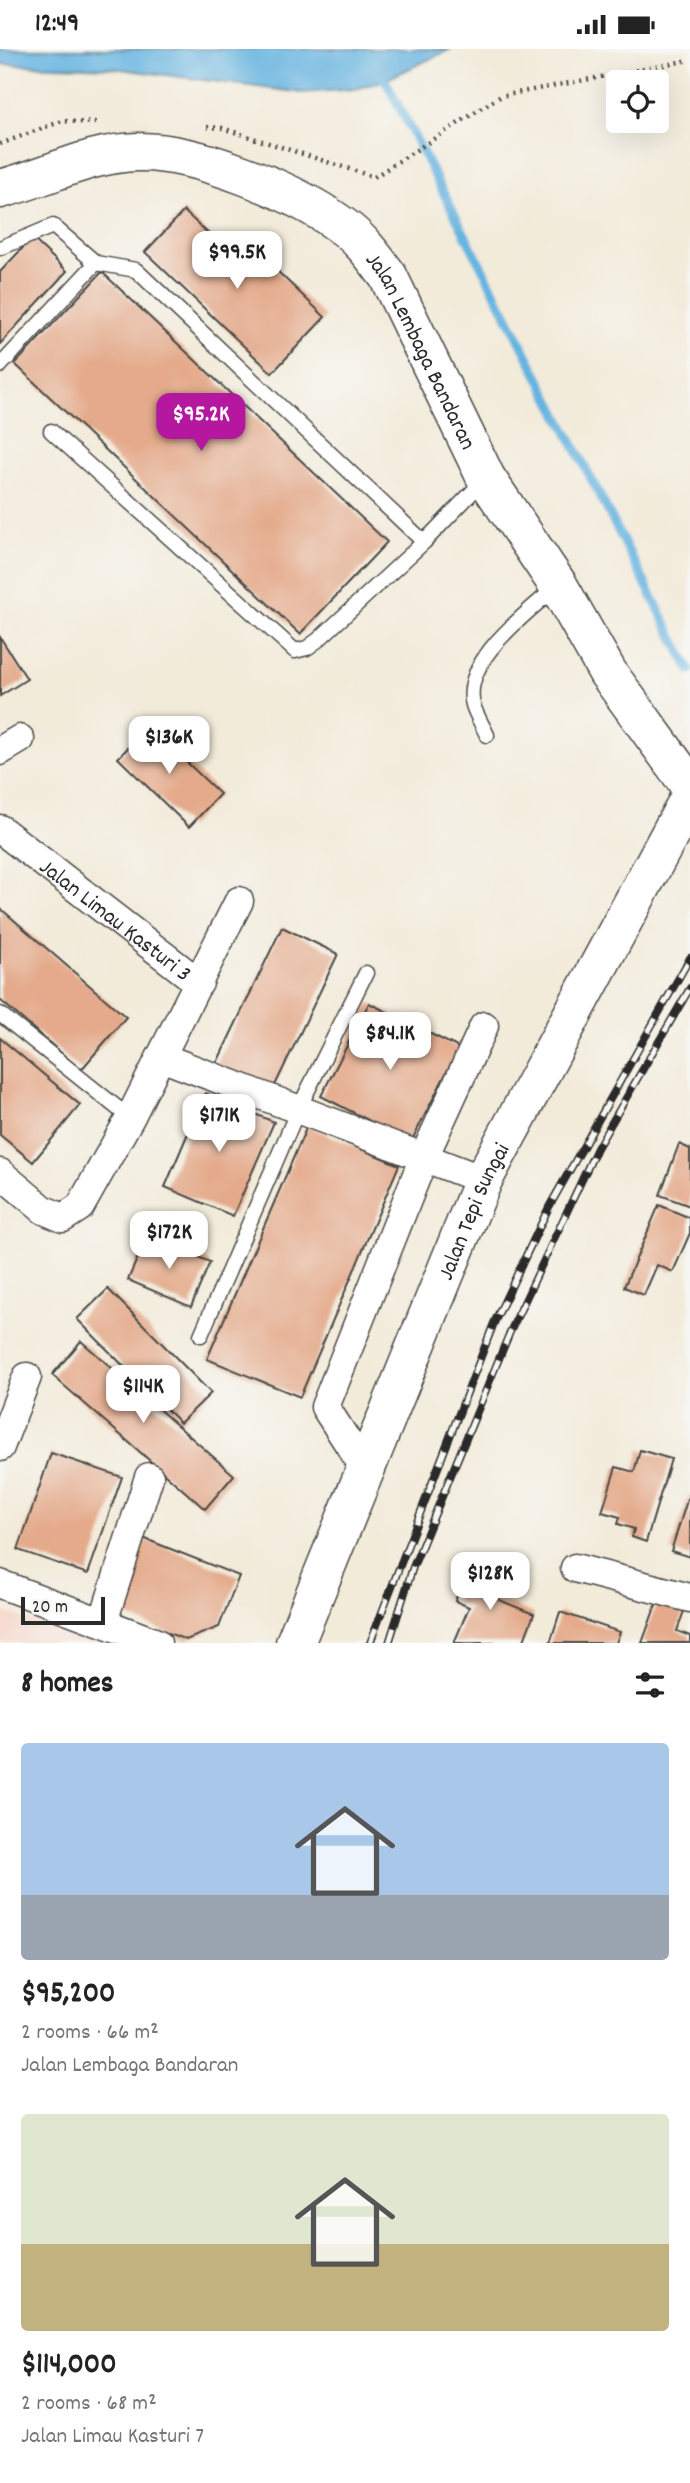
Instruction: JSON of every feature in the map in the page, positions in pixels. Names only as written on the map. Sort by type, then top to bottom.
[{"type":"street","name":"Jalan Lembaga Bandaran","points":[[0,189],[31,181],[84,159],[139,152],[194,160],[274,187],[341,225],[366,246],[388,276],[486,478],[558,585],[608,673],[690,786]]},
{"type":"street","name":"Jalan Tepi Sungai","points":[[295,1643],[483,1180],[690,797]]},
{"type":"street","name":"Jalan Limau Kasturi 3","points":[[0,829],[199,983]]},
{"type":"street","points":[[0,1173],[44,1210],[63,1218],[80,1207],[130,1118],[239,901]]},
{"type":"street","points":[[365,1469],[325,1407],[424,1157],[484,1027]]},
{"type":"street","points":[[161,1058],[483,1180]]},
{"type":"street","points":[[0,1447],[27,1377]]},
{"type":"street","points":[[103,1622],[149,1477]]},
{"type":"street","points":[[575,1568],[690,1598]]},
{"type":"street","points":[[0,1584],[157,1643]]},
{"type":"lane","points":[[0,248],[53,226],[96,263],[136,270],[424,542]]},
{"type":"lane","points":[[0,366],[96,263]]},
{"type":"lane","points":[[51,431],[295,651],[307,648],[318,640],[424,542],[486,478]]},
{"type":"lane","points":[[487,735],[472,704],[474,677],[487,650],[558,585]]},
{"type":"lane","points":[[201,1335],[298,1110],[366,973]]},
{"type":"lane","points":[[0,1014],[130,1118]]},
{"type":"path","points":[[409,155],[501,96],[690,60]]},
{"type":"shaded area","points":[[0,1610],[94,1643],[0,1643]]},
{"type":"water","points":[[0,49],[451,49],[385,80],[356,89],[303,93],[112,68],[0,64]]},
{"type":"building","points":[[184,211],[231,255],[245,240],[325,317],[272,373],[145,252]]},
{"type":"building","points":[[32,238],[67,271],[0,344],[0,272]]},
{"type":"building","points":[[102,272],[387,542],[300,634],[15,364]]},
{"type":"building","points":[[0,637],[27,679],[0,696]]},
{"type":"building","points":[[149,726],[220,794],[189,827],[118,758]]},
{"type":"building","points":[[0,908],[126,1017],[81,1070],[0,1000]]},
{"type":"building","points":[[282,927],[338,954],[269,1098],[213,1071]]},
{"type":"building","points":[[369,1003],[459,1048],[411,1142],[321,1096]]},
{"type":"building","points":[[0,1038],[80,1105],[33,1162],[0,1135]]},
{"type":"building","points":[[205,1093],[274,1122],[233,1216],[165,1187]]},
{"type":"building","points":[[307,1126],[399,1165],[300,1397],[207,1359]]},
{"type":"building","points":[[679,1144],[690,1149],[690,1206],[660,1195]]},
{"type":"building","points":[[659,1205],[690,1218],[690,1233],[673,1272],[657,1265],[644,1295],[624,1287]]},
{"type":"building","points":[[147,1236],[210,1262],[191,1307],[128,1280]]},
{"type":"building","points":[[108,1289],[211,1393],[180,1423],[77,1319]]},
{"type":"building","points":[[81,1341],[234,1475],[205,1509],[52,1375]]},
{"type":"building","points":[[640,1450],[671,1459],[646,1542],[632,1537],[634,1529],[618,1524],[620,1517],[602,1512],[616,1467],[634,1472]]},
{"type":"building","points":[[51,1453],[122,1477],[88,1574],[18,1550]]},
{"type":"building","points":[[690,1494],[690,1557],[671,1551]]},
{"type":"building","points":[[143,1538],[239,1576],[219,1627],[186,1640],[113,1611]]},
{"type":"building","points":[[469,1567],[506,1582],[499,1600],[534,1614],[523,1643],[454,1643],[469,1607],[455,1601]]},
{"type":"building","points":[[658,1599],[685,1608],[677,1631],[690,1636],[690,1643],[642,1643]]},
{"type":"building","points":[[560,1612],[620,1632],[616,1643],[550,1643]]},
{"type":"waterway","points":[[381,72],[690,670]]},
{"type":"railway","points":[[370,1643],[494,1323],[549,1207],[690,958]]},
{"type":"railway","points":[[389,1643],[413,1567],[510,1332],[597,1148],[690,988]]}]
